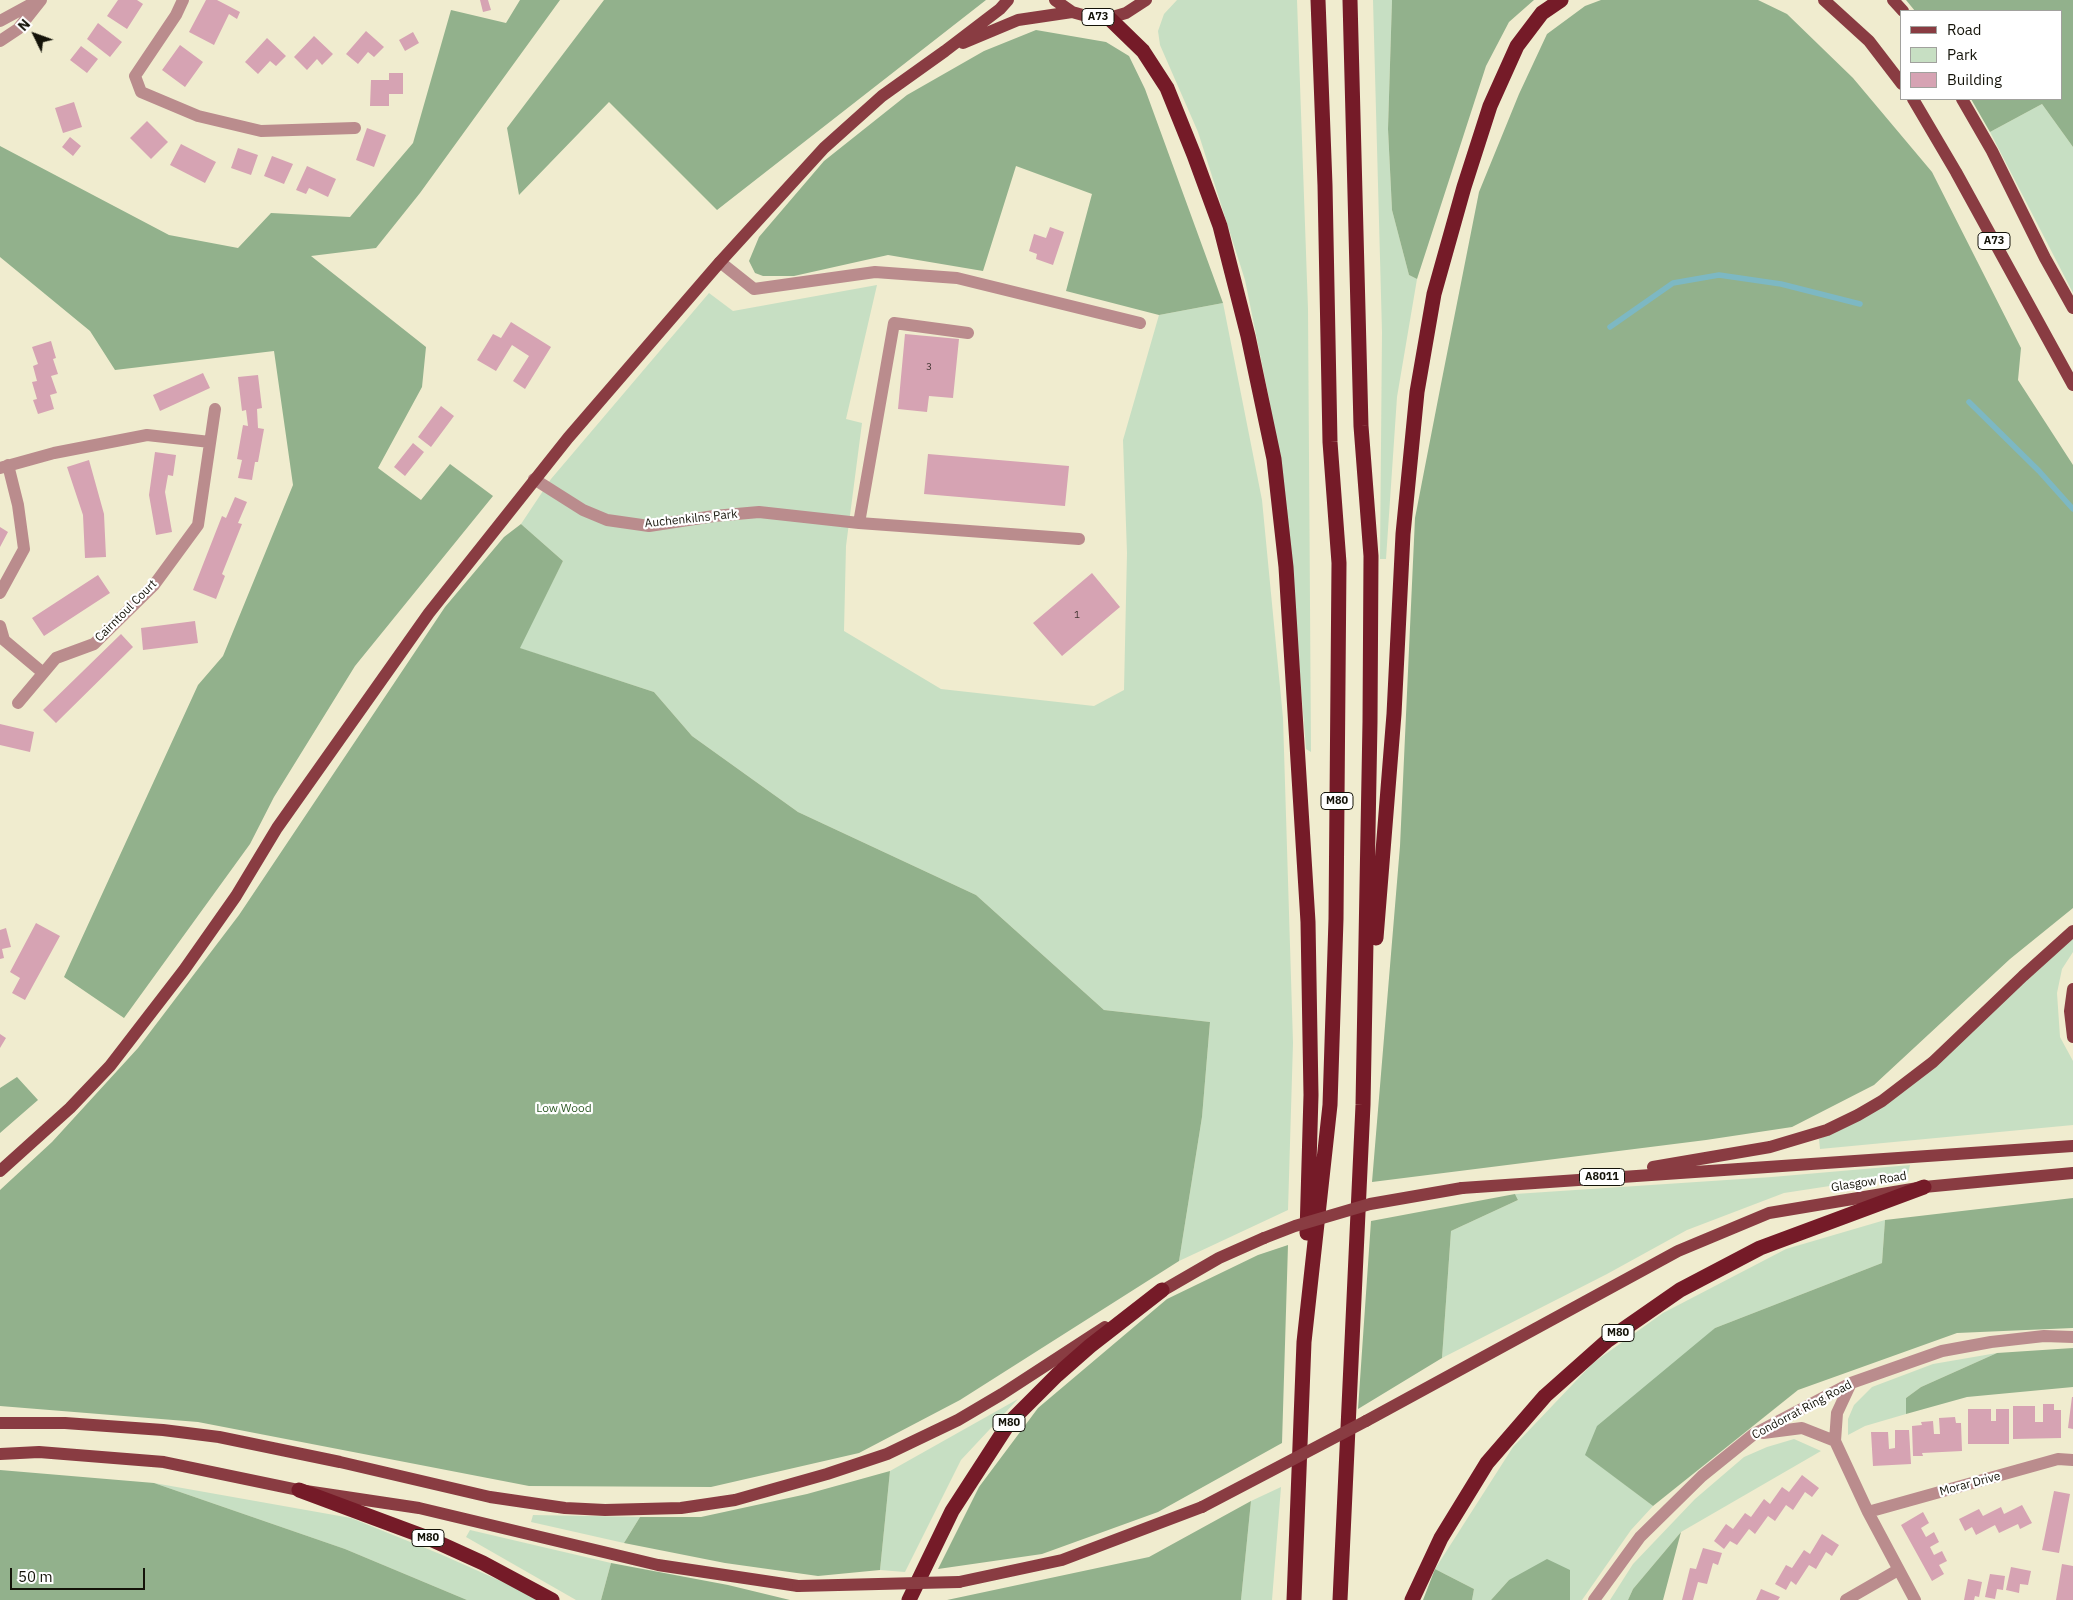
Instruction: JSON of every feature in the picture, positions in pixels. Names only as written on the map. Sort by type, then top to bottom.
[{"type":"highway","name":"M80","points":[[1294,1600],[1304,1342],[1330,1105],[1336,919],[1339,563],[1330,442],[1325,185],[1318,0]]},
{"type":"highway","name":"M80","points":[[1340,1600],[1363,1105],[1370,731],[1371,556],[1361,426],[1350,0]]},
{"type":"highway","points":[[1363,1105],[1394,714],[1403,534],[1417,392],[1434,294],[1464,187],[1490,106],[1517,46],[1542,13],[1561,0]]},
{"type":"highway","points":[[1109,18],[1143,51],[1167,88],[1194,155],[1220,226],[1248,336],[1274,459],[1286,567],[1308,922],[1311,1095],[1304,1342]]},
{"type":"highway","name":"M80","points":[[1412,1600],[1441,1538],[1487,1463],[1545,1396],[1608,1340],[1680,1290],[1760,1248],[1924,1187]]},
{"type":"highway","name":"M80","points":[[909,1600],[952,1511],[1009,1423],[1090,1346],[1162,1290]]},
{"type":"highway","name":"M80","points":[[299,1490],[428,1538],[492,1567],[552,1600]]},
{"type":"main road","points":[[0,1171],[70,1108],[110,1066],[184,970],[236,896],[277,828],[430,613],[534,479],[720,262],[824,148],[882,96],[945,51],[1000,9],[1008,0]]},
{"type":"main road","name":"A73","points":[[1055,0],[1072,12],[1090,17],[1109,18],[1126,13],[1146,0]]},
{"type":"main road","points":[[1824,0],[1869,41],[1900,81]]},
{"type":"main road","points":[[1893,0],[1902,10]]},
{"type":"main road","points":[[945,51],[1018,20],[1072,12]]},
{"type":"main road","name":"A73","points":[[1914,100],[1956,172],[2073,385]]},
{"type":"main road","points":[[1963,100],[1992,151],[2045,258],[2073,308]]},
{"type":"main road","points":[[1576,1179],[1770,1147],[1827,1130],[1858,1115],[1890,1095],[1933,1062],[2022,976],[2073,932]]},
{"type":"main road","points":[[2073,988],[2070,1011],[2073,1038]]},
{"type":"main road","name":"A8011","points":[[1162,1290],[1219,1258],[1295,1226],[1370,1204],[1462,1188],[2073,1146]]},
{"type":"main road","name":"Glasgow Road","points":[[0,1454],[39,1452],[164,1462],[299,1490],[419,1508],[658,1565],[798,1586],[959,1582],[1062,1560],[1202,1507],[1366,1421],[1678,1251],[1769,1213],[1924,1187],[2073,1173]]},
{"type":"main road","points":[[2040,1176],[2073,1182]]},
{"type":"main road","points":[[0,1423],[75,1424],[163,1430],[219,1438],[340,1462],[490,1497],[538,1505],[605,1510],[681,1508],[728,1502],[827,1474],[895,1450],[958,1420],[1002,1394],[1162,1290]]},
{"type":"street","points":[[0,22],[40,0]]},
{"type":"street","points":[[0,41],[18,29],[40,0]]},
{"type":"street","points":[[183,0],[176,15],[135,76],[141,92],[198,116],[261,131],[355,128]]},
{"type":"street","points":[[720,262],[754,289],[875,272],[957,278],[1140,323]]},
{"type":"street","points":[[859,523],[894,323],[968,333]]},
{"type":"street","name":"Cairntoul Court","points":[[18,704],[42,672],[56,658],[94,644],[154,585],[198,525],[215,409]]},
{"type":"street","points":[[0,593],[24,549],[18,505],[4,466],[54,453],[147,436],[210,442]]},
{"type":"street","name":"Auchenkilns Park","points":[[534,479],[583,510],[607,520],[649,526],[714,516],[758,512],[859,523],[1080,539]]},
{"type":"street","points":[[0,626],[4,640],[42,672]]},
{"type":"street","name":"Condorrat Ring Road","points":[[1594,1600],[1640,1537],[1702,1476],[1754,1434],[1851,1383],[1942,1351],[2026,1338],[2073,1337]]},
{"type":"street","points":[[1851,1383],[1837,1413],[1835,1441],[1868,1512],[1915,1600]]},
{"type":"street","points":[[1754,1434],[1802,1428],[1835,1441]]},
{"type":"street","name":"Morar Drive","points":[[1868,1512],[2058,1459],[2073,1460]]},
{"type":"street","points":[[1846,1600],[1898,1570]]},
{"type":"green space","points":[[520,0],[560,0],[420,193],[376,248],[311,256],[426,347],[422,387],[378,468],[421,500],[450,464],[493,496],[355,666],[274,797],[250,844],[124,1018],[64,977],[198,685],[223,656],[293,485],[274,351],[115,370],[90,331],[0,257],[0,146],[169,235],[238,248],[271,213],[350,217],[413,143],[451,10],[506,23]]},
{"type":"green space","points":[[604,0],[986,0],[717,210],[609,102],[519,195],[507,128]]},
{"type":"green space","points":[[1177,0],[1297,0],[1308,309],[1311,752],[1306,749],[1289,537],[1269,399],[1245,280],[1198,132],[1160,45],[1158,31],[1164,14]]},
{"type":"green space","points":[[1373,0],[1392,0],[1388,129],[1392,210],[1409,275],[1417,279],[1397,397],[1386,559],[1380,559],[1382,332]]},
{"type":"green space","points":[[1392,0],[1534,0],[1509,22],[1486,66],[1417,279],[1409,275],[1392,210],[1388,129]]},
{"type":"green space","points":[[1601,0],[1758,0],[1787,14],[1853,78],[1932,172],[2021,348],[2018,380],[2073,465],[2073,908],[2010,959],[1874,1085],[1792,1127],[1706,1140],[1372,1182],[1400,846],[1415,518],[1479,192],[1519,94],[1547,34],[1585,6]]},
{"type":"green space","points":[[1906,0],[2073,0],[2073,147],[2042,104],[1990,132],[1972,100],[2063,100],[2063,10],[1914,10]]},
{"type":"green space","points":[[1036,30],[1106,42],[1129,56],[1145,89],[1223,303],[1159,315],[1066,291],[1092,194],[1016,166],[983,271],[888,255],[794,276],[763,276],[755,273],[749,261],[759,237],[824,161],[907,95],[984,51]]},
{"type":"green space","points":[[2042,104],[2073,147],[2073,293],[1990,132]]},
{"type":"green space","points":[[877,285],[846,419],[862,423],[846,546],[844,631],[941,689],[1094,706],[1124,690],[1127,553],[1123,440],[1159,315],[1223,303],[1262,500],[1283,718],[1293,1043],[1288,1210],[1179,1261],[1202,1117],[1210,1022],[1104,1010],[976,895],[798,812],[692,736],[654,692],[519,648],[563,561],[521,524],[551,479],[709,293],[733,311]]},
{"type":"green space","name":"Low Wood","points":[[521,524],[563,561],[520,648],[654,692],[692,736],[798,812],[976,895],[1104,1010],[1210,1022],[1202,1117],[1179,1261],[960,1400],[859,1453],[711,1487],[529,1486],[198,1422],[0,1406],[0,1190],[52,1142],[138,1048],[239,915],[445,607],[504,537]]},
{"type":"green space","points":[[2073,936],[2073,952],[2062,969],[2057,993],[2060,1037],[2073,1061],[2073,1125],[1820,1149],[1819,1139],[1853,1123]]},
{"type":"green space","points":[[17,1077],[38,1100],[0,1133],[0,1088]]},
{"type":"green space","points":[[1910,1165],[1908,1174],[1784,1193],[1687,1230],[1607,1274],[1442,1358],[1451,1231],[1518,1200],[1515,1194],[1772,1177]]},
{"type":"green space","points":[[1515,1194],[1518,1200],[1451,1231],[1442,1358],[1358,1409],[1371,1221]]},
{"type":"green space","points":[[2073,1198],[2073,1328],[1957,1333],[1798,1390],[1653,1506],[1585,1455],[1597,1426],[1715,1328],[1882,1263],[1885,1220]]},
{"type":"green space","points":[[1885,1220],[1882,1263],[1715,1328],[1586,1455],[1653,1506],[1631,1530],[1582,1600],[1570,1600],[1570,1570],[1509,1580],[1491,1600],[1472,1600],[1474,1589],[1435,1569],[1513,1447],[1593,1363],[1663,1313],[1786,1249]]},
{"type":"green space","points":[[1288,1245],[1282,1443],[1158,1512],[1042,1554],[938,1569],[979,1487],[1038,1408],[1167,1299],[1258,1255]]},
{"type":"green space","points":[[2073,1348],[2073,1387],[1967,1397],[1906,1414],[1906,1398],[1921,1387],[1997,1353]]},
{"type":"green space","points":[[1997,1353],[1921,1387],[1906,1398],[1906,1414],[1865,1426],[1848,1435],[1848,1419],[1854,1405],[1872,1387],[1933,1364]]},
{"type":"green space","points":[[1018,1399],[961,1460],[905,1572],[880,1570],[890,1471]]},
{"type":"green space","points":[[1794,1439],[1821,1451],[1681,1532],[1633,1589],[1628,1600],[1610,1600],[1633,1564],[1695,1499],[1744,1457],[1767,1447]]},
{"type":"green space","points":[[0,1470],[154,1483],[345,1549],[467,1600],[0,1600]]},
{"type":"green space","points":[[890,1471],[880,1570],[818,1576],[725,1563],[624,1543],[640,1517],[701,1517],[807,1494]]},
{"type":"green space","points":[[154,1483],[351,1518],[440,1554],[530,1594],[538,1600],[467,1600],[345,1549]]},
{"type":"green space","points":[[1281,1487],[1272,1600],[1241,1600],[1251,1501]]},
{"type":"green space","points":[[1251,1501],[1241,1600],[947,1600],[1149,1557]]},
{"type":"green space","points":[[533,1515],[640,1517],[624,1543],[531,1522]]},
{"type":"green space","points":[[470,1530],[611,1563],[601,1600],[576,1600],[466,1537]]},
{"type":"green space","points":[[1681,1532],[1663,1600],[1628,1600],[1633,1589]]},
{"type":"green space","points":[[1547,1559],[1570,1570],[1570,1600],[1491,1600],[1509,1580]]},
{"type":"green space","points":[[611,1563],[728,1585],[790,1600],[601,1600]]},
{"type":"green space","points":[[1435,1569],[1474,1589],[1472,1600],[1423,1600]]},
{"type":"building","points":[[118,0],[137,0],[143,4],[127,29],[107,16]]},
{"type":"building","points":[[206,0],[217,0],[240,12],[237,19],[229,14],[214,45],[189,32]]},
{"type":"building","points":[[480,0],[488,0],[491,10],[483,12]]},
{"type":"building","points":[[98,23],[122,42],[110,57],[87,39]]},
{"type":"building","points":[[366,31],[384,47],[374,57],[368,52],[358,64],[346,54]]},
{"type":"building","points":[[413,32],[419,43],[405,51],[399,40]]},
{"type":"building","points":[[314,36],[333,54],[322,65],[317,59],[307,70],[294,57]]},
{"type":"building","points":[[267,38],[286,56],[276,66],[270,61],[258,74],[245,62]]},
{"type":"building","points":[[180,45],[203,62],[185,87],[162,70]]},
{"type":"building","points":[[81,46],[98,59],[87,73],[70,60]]},
{"type":"building","points":[[389,73],[403,73],[403,94],[389,94],[389,106],[370,106],[371,80],[389,80]]},
{"type":"building","points":[[74,102],[82,127],[63,133],[55,108]]},
{"type":"building","points":[[147,121],[168,142],[151,159],[130,138]]},
{"type":"building","points":[[367,128],[386,135],[374,167],[356,160]]},
{"type":"building","points":[[70,137],[81,146],[73,156],[62,147]]},
{"type":"building","points":[[181,144],[216,162],[205,183],[170,165]]},
{"type":"building","points":[[238,148],[258,155],[251,175],[231,168]]},
{"type":"building","points":[[272,156],[293,164],[284,184],[264,176]]},
{"type":"building","points":[[307,166],[336,179],[328,197],[309,188],[306,194],[296,190]]},
{"type":"building","points":[[1050,227],[1064,232],[1053,265],[1036,259],[1037,254],[1029,251],[1034,234],[1046,238]]},
{"type":"building","points":[[511,322],[551,347],[525,389],[513,381],[529,356],[512,345],[496,371],[477,360],[493,334],[501,338]]},
{"type":"building","points":[[905,334],[959,339],[953,398],[929,396],[927,412],[898,409]]},
{"type":"building","points":[[51,341],[56,358],[53,359],[58,374],[51,376],[57,393],[50,395],[54,409],[38,414],[33,400],[37,399],[32,382],[37,381],[33,366],[38,364],[32,347]]},
{"type":"building","points":[[203,373],[210,388],[160,411],[153,395]]},
{"type":"building","points":[[258,375],[262,408],[257,409],[258,428],[264,429],[258,462],[255,462],[252,480],[238,478],[242,460],[237,459],[243,425],[248,426],[246,410],[242,411],[238,377]]},
{"type":"building","points":[[441,406],[454,416],[431,447],[418,437]]},
{"type":"building","points":[[413,443],[424,452],[405,476],[394,467]]},
{"type":"building","points":[[155,452],[176,455],[173,476],[168,475],[165,492],[172,532],[156,535],[149,495]]},
{"type":"building","points":[[928,454],[1069,466],[1065,506],[924,494]]},
{"type":"building","points":[[89,460],[104,514],[106,557],[85,558],[83,515],[67,467]]},
{"type":"building","points":[[235,497],[247,502],[238,523],[242,524],[222,574],[225,576],[216,599],[193,590],[222,516],[226,518]]},
{"type":"building","points":[[0,527],[8,532],[0,547]]},
{"type":"building","points":[[1092,573],[1120,607],[1062,656],[1033,623]]},
{"type":"building","points":[[98,575],[110,593],[44,636],[32,618]]},
{"type":"building","points":[[195,621],[198,643],[143,650],[141,628]]},
{"type":"building","points":[[121,634],[133,647],[56,723],[43,710]]},
{"type":"building","points":[[0,724],[34,732],[30,752],[0,745]]},
{"type":"building","points":[[36,923],[60,936],[25,1000],[12,993],[20,978],[10,972]]},
{"type":"building","points":[[6,928],[11,947],[2,949],[4,958],[0,959],[0,930]]},
{"type":"building","points":[[0,1034],[6,1038],[0,1048]]},
{"type":"building","points":[[2073,1397],[2073,1429],[2068,1428]]},
{"type":"building","points":[[2043,1404],[2054,1404],[2054,1410],[2061,1410],[2061,1438],[2013,1439],[2013,1406],[2035,1406],[2035,1422],[2043,1422]]},
{"type":"building","points":[[1968,1409],[1991,1409],[1991,1421],[1996,1421],[1996,1409],[2009,1409],[2009,1444],[1968,1444]]},
{"type":"building","points":[[1955,1417],[1956,1423],[1961,1423],[1962,1451],[1922,1453],[1923,1456],[1913,1456],[1912,1426],[1922,1425],[1921,1422],[1933,1421],[1934,1434],[1940,1434],[1939,1418]]},
{"type":"building","points":[[1895,1430],[1909,1430],[1911,1464],[1873,1466],[1871,1432],[1888,1432],[1889,1449],[1895,1448]]},
{"type":"building","points":[[1802,1475],[1819,1488],[1812,1497],[1805,1492],[1793,1510],[1786,1505],[1775,1521],[1768,1516],[1755,1534],[1749,1529],[1737,1545],[1730,1541],[1724,1549],[1714,1541],[1726,1524],[1733,1529],[1745,1513],[1751,1517],[1764,1499],[1770,1504],[1782,1487],[1789,1492]]},
{"type":"building","points":[[2054,1491],[2070,1494],[2059,1553],[2042,1550]]},
{"type":"building","points":[[2022,1505],[2032,1523],[2020,1529],[2018,1524],[1999,1533],[1995,1525],[1976,1535],[1972,1527],[1965,1531],[1959,1519],[1979,1509],[1983,1516],[2001,1507],[2004,1514]]},
{"type":"building","points":[[1923,1512],[1929,1523],[1921,1528],[1926,1537],[1934,1532],[1939,1542],[1930,1547],[1934,1555],[1942,1551],[1947,1561],[1939,1565],[1944,1574],[1932,1581],[1901,1525]]},
{"type":"building","points":[[1822,1534],[1839,1545],[1832,1556],[1826,1552],[1816,1569],[1809,1565],[1796,1585],[1791,1581],[1786,1590],[1775,1584],[1786,1565],[1792,1568],[1804,1550],[1810,1554]]},
{"type":"building","points":[[1703,1548],[1722,1553],[1718,1565],[1713,1563],[1707,1584],[1698,1582],[1693,1600],[1682,1600],[1690,1568],[1696,1569]]},
{"type":"building","points":[[2062,1564],[2073,1566],[2073,1600],[2056,1600]]},
{"type":"building","points":[[2011,1567],[2031,1571],[2028,1585],[2020,1584],[2019,1593],[2006,1590]]},
{"type":"building","points":[[1990,1574],[2005,1576],[2003,1590],[1997,1589],[1995,1599],[1985,1597]]},
{"type":"building","points":[[1968,1579],[1982,1582],[1979,1597],[1975,1596],[1974,1600],[1964,1600]]},
{"type":"building","points":[[1761,1589],[1780,1597],[1778,1600],[1756,1600]]},
{"type":"waterway","points":[[1610,327],[1673,283],[1719,275],[1781,284],[1860,304]]},
{"type":"waterway","points":[[1969,402],[2039,471],[2073,509]]}]
